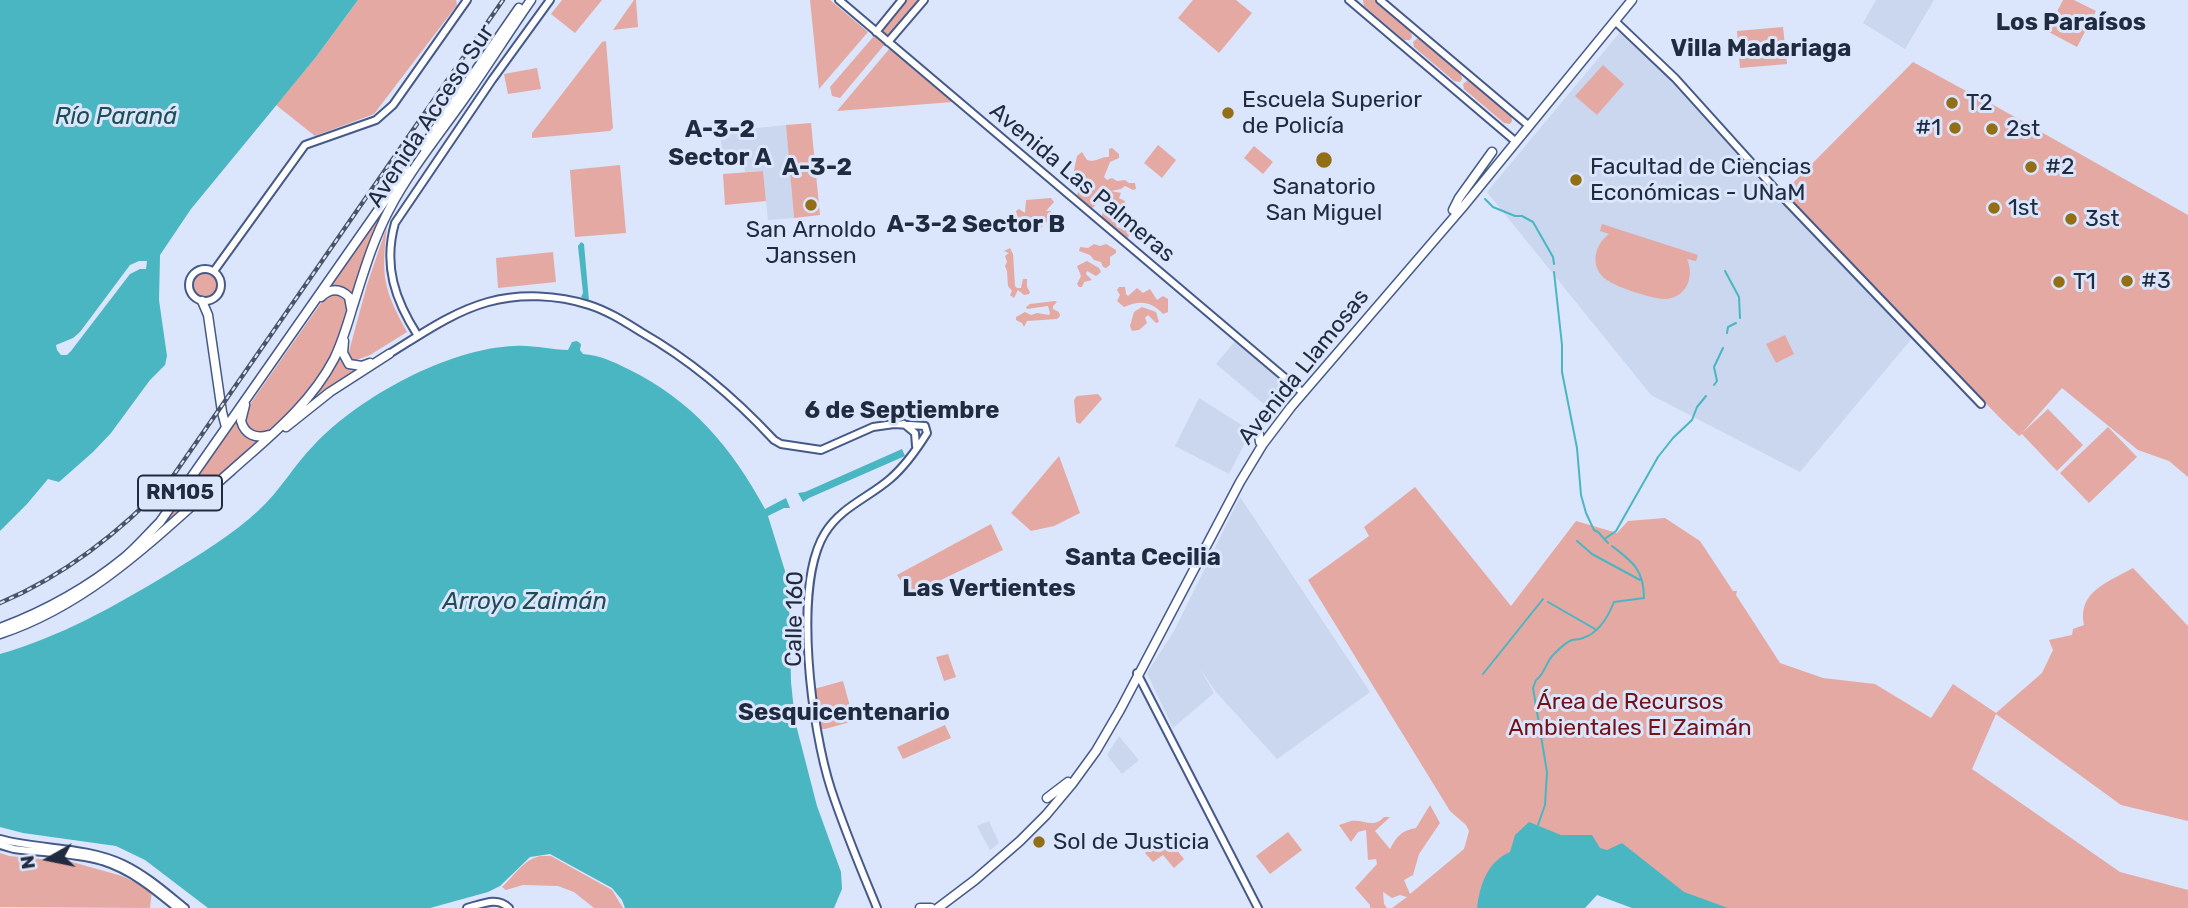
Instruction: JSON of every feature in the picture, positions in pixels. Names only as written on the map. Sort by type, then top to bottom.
[{"type":"highway","name":"Avenida Acceso Sur","points":[[239,412],[524,0]]},
{"type":"highway","name":"Avenida Acceso Sur","points":[[0,634],[51,612],[109,576],[246,459],[307,399],[335,356],[372,248],[389,210],[412,171],[531,0]]},
{"type":"highway","name":"Avenida Llamosas","points":[[1526,124],[1626,0]]},
{"type":"highway","name":"Avenida Llamosas","points":[[934,908],[1017,839],[1068,782],[1093,748],[1138,674],[1232,489],[1260,442],[1632,0]]},
{"type":"highway","name":"Avenida Llamosas","points":[[934,908],[955,899],[1020,841],[1061,797],[1096,751],[1263,444],[1301,391],[1455,216],[1513,139]]},
{"type":"highway","points":[[1453,210],[1492,152]]},
{"type":"highway","points":[[1480,184],[1492,177]]},
{"type":"highway","points":[[312,306],[332,290],[346,293],[351,300],[343,354],[349,364],[362,366],[388,354]]},
{"type":"highway","points":[[288,425],[261,437],[250,435],[242,426],[239,412],[324,294]]},
{"type":"highway","points":[[202,301],[208,315],[226,427]]},
{"type":"highway","points":[[246,459],[330,392],[388,354]]},
{"type":"highway","name":"RN105","points":[[0,628],[49,607],[98,577],[127,555],[160,522],[239,412]]},
{"type":"highway","points":[[1258,428],[1260,442]]},
{"type":"highway","points":[[1047,798],[1068,782]]},
{"type":"highway","points":[[920,908],[934,908]]},
{"type":"main road","points":[[214,271],[305,145],[376,120],[393,106],[467,0]]},
{"type":"main road","points":[[418,336],[401,307],[391,276],[390,248],[395,223],[550,0]]},
{"type":"main road","name":"Avenida Las Palmeras","points":[[839,0],[1301,391]]},
{"type":"main road","points":[[876,32],[902,0]]},
{"type":"main road","points":[[888,42],[924,0]]},
{"type":"main road","points":[[1349,0],[1513,139]]},
{"type":"main road","points":[[1380,0],[1526,124]]},
{"type":"main road","points":[[1615,21],[1675,78],[1777,191],[1981,404]]},
{"type":"main road","points":[[203,269],[214,271],[220,279],[221,289],[212,300],[202,301],[191,293],[191,278],[203,269]]},
{"type":"main road","points":[[388,354],[453,316],[487,302],[523,297],[557,298],[590,305],[627,323],[693,365],[732,397],[781,444],[821,450],[863,430],[884,425],[922,424],[927,428],[926,433],[916,448]]},
{"type":"main road","points":[[904,424],[915,433],[916,448]]},
{"type":"main road","name":"Calle 160","points":[[877,908],[830,788],[822,753],[814,712],[809,660],[810,577],[820,541],[833,521],[892,477],[916,448]]},
{"type":"main road","points":[[1138,674],[1258,908]]},
{"type":"main road","points":[[0,839],[88,853],[121,863],[147,877],[185,908]]},
{"type":"main road","points":[[0,845],[102,861],[137,877],[177,908]]},
{"type":"main road","points":[[467,908],[498,901],[509,908]]},
{"type":"shaded area","points":[[1876,0],[1934,0],[1905,49],[1863,23]]},
{"type":"shaded area","points":[[1622,30],[1666,73],[1914,336],[1800,472],[1651,395],[1487,192]]},
{"type":"shaded area","points":[[786,125],[794,218],[768,220],[763,171],[745,172],[743,157],[723,159],[720,132]]},
{"type":"shaded area","points":[[1236,340],[1286,382],[1266,406],[1216,364]]},
{"type":"shaded area","points":[[1199,398],[1251,431],[1229,474],[1175,446]]},
{"type":"shaded area","points":[[1240,497],[1370,692],[1277,759],[1216,692],[1199,667],[1214,693],[1173,728],[1147,673],[1174,631]]},
{"type":"shaded area","points":[[1119,736],[1139,760],[1122,774],[1107,755]]},
{"type":"shaded area","points":[[989,821],[999,843],[990,850],[977,826]]},
{"type":"green space","points":[[358,0],[456,0],[457,5],[374,114],[315,136],[276,105]]},
{"type":"green space","points":[[562,0],[602,0],[575,33],[551,14]]},
{"type":"green space","points":[[634,0],[638,27],[613,30]]},
{"type":"green space","points":[[810,0],[830,0],[868,32],[819,89]]},
{"type":"green space","points":[[905,0],[923,0],[890,39],[880,30]]},
{"type":"green space","points":[[1193,0],[1236,0],[1252,13],[1219,53],[1178,18]]},
{"type":"green space","points":[[1363,0],[1375,0],[1411,31],[1410,40],[1404,40],[1364,6]]},
{"type":"green space","points":[[2063,0],[2074,0],[2096,11],[2077,47],[2047,31]]},
{"type":"green space","points":[[1783,27],[1787,64],[1740,68],[1737,31]]},
{"type":"green space","points":[[874,36],[881,38],[885,44],[840,98],[832,96],[830,87]]},
{"type":"green space","points":[[1418,38],[1461,72],[1460,82],[1454,81],[1414,47],[1413,42]]},
{"type":"green space","points":[[606,41],[613,128],[610,131],[532,138],[532,133],[602,42]]},
{"type":"green space","points":[[890,48],[953,102],[837,111]]},
{"type":"green space","points":[[1913,62],[2188,215],[2188,477],[2169,461],[2138,450],[2062,388],[2022,433],[2048,409],[2083,445],[2057,471],[2022,434],[2019,436],[2000,418],[1782,194]]},
{"type":"green space","points":[[1603,65],[1624,84],[1597,115],[1575,96]]},
{"type":"green space","points":[[537,68],[541,89],[508,94],[504,74]]},
{"type":"green space","points":[[1468,80],[1511,114],[1510,124],[1504,123],[1464,89],[1463,84]]},
{"type":"green space","points":[[811,123],[820,215],[794,218],[786,125]]},
{"type":"green space","points":[[1158,145],[1176,160],[1162,178],[1144,163]]},
{"type":"green space","points":[[1254,146],[1273,162],[1263,174],[1244,158]]},
{"type":"green space","points":[[1112,148],[1119,154],[1119,158],[1110,162],[1104,177],[1107,180],[1112,178],[1135,183],[1136,189],[1125,186],[1111,191],[1090,210],[1077,196],[1078,192],[1088,186],[1087,180],[1073,175],[1077,156],[1082,152],[1090,161],[1109,157],[1109,149]]},
{"type":"green space","points":[[620,165],[626,233],[575,237],[570,170]]},
{"type":"green space","points":[[763,171],[766,201],[725,205],[723,174]]},
{"type":"green space","points":[[399,185],[353,302],[350,294],[327,290]]},
{"type":"green space","points":[[1111,191],[1121,193],[1119,198],[1125,201],[1124,207],[1118,208],[1114,205]]},
{"type":"green space","points":[[1051,198],[1054,202],[1046,211],[1051,211],[1052,216],[1038,231],[1016,228],[1019,221],[1016,211],[1019,209],[1025,213],[1026,200]]},
{"type":"green space","points":[[1111,206],[1126,218],[1124,223],[1118,215],[1113,217],[1117,227],[1128,231],[1126,240],[1119,238],[1115,228],[1101,219],[1104,208]]},
{"type":"green space","points":[[1602,224],[1698,255],[1696,261],[1687,259],[1690,273],[1687,286],[1678,295],[1664,299],[1626,289],[1607,280],[1601,275],[1596,263],[1597,250],[1609,234],[1600,231]]},
{"type":"green space","points":[[387,226],[384,258],[386,282],[407,332],[370,355],[354,361],[348,355]]},
{"type":"green space","points":[[1094,244],[1106,244],[1116,250],[1106,268],[1090,255],[1079,251],[1080,247],[1088,248]]},
{"type":"green space","points":[[1010,248],[1013,254],[1015,286],[1021,288],[1023,279],[1027,279],[1030,292],[1024,295],[1018,290],[1014,298],[1010,295],[1012,291],[1008,286],[1005,266],[1005,256],[1009,253],[1004,251]]},
{"type":"green space","points":[[553,252],[556,282],[498,288],[496,258]]},
{"type":"green space","points":[[1087,261],[1101,272],[1096,276],[1087,271],[1086,274],[1092,280],[1079,287],[1077,284],[1081,276],[1077,266]]},
{"type":"green space","points":[[205,273],[216,280],[217,285],[210,296],[205,297],[194,290],[193,285],[200,274]]},
{"type":"green space","points":[[1119,287],[1125,287],[1128,296],[1137,288],[1143,293],[1150,289],[1157,300],[1163,296],[1168,299],[1168,312],[1163,314],[1154,306],[1145,303],[1124,307],[1117,301],[1120,295],[1117,290]]},
{"type":"green space","points":[[334,293],[346,299],[347,314],[332,354],[290,414],[264,434],[253,434],[244,423],[248,407],[321,303]]},
{"type":"green space","points":[[1057,302],[1053,309],[1059,312],[1060,316],[1057,319],[1027,321],[1024,327],[1016,320],[1016,317],[1025,312],[1031,315],[1049,315],[1048,306],[1026,307],[1030,304]]},
{"type":"green space","points":[[1142,307],[1156,312],[1159,322],[1156,323],[1148,315],[1145,318],[1147,323],[1139,330],[1132,331],[1130,326],[1134,312]]},
{"type":"green space","points":[[1785,335],[1794,354],[1776,363],[1766,344]]},
{"type":"green space","points":[[340,354],[347,367],[358,371],[300,414],[323,383]]},
{"type":"green space","points":[[1098,394],[1102,399],[1080,424],[1076,422],[1074,400],[1077,396]]},
{"type":"green space","points":[[240,413],[241,428],[265,440],[151,537]]},
{"type":"green space","points":[[2108,427],[2137,457],[2089,503],[2060,473]]},
{"type":"green space","points":[[1059,456],[1080,513],[1054,526],[1031,531],[1011,513]]},
{"type":"green space","name":"Área de Recursos Ambientales El Zaimán","points":[[1415,487],[1511,606],[1576,521],[1617,533],[1628,521],[1665,518],[1700,541],[1733,591],[1737,591],[1736,595],[1780,663],[1823,678],[1875,684],[1931,718],[1953,684],[1996,713],[2042,673],[2053,650],[2049,640],[2072,635],[2073,629],[2084,625],[2083,613],[2090,596],[2105,583],[2133,568],[2188,626],[2188,821],[2121,805],[1996,714],[1972,769],[2120,872],[2188,890],[2188,908],[1668,908],[1645,875],[1552,908],[1392,908],[1407,897],[1400,895],[1392,898],[1383,892],[1387,908],[1370,908],[1355,888],[1377,864],[1376,859],[1368,860],[1366,830],[1358,832],[1351,842],[1339,825],[1351,821],[1372,823],[1390,817],[1375,831],[1390,849],[1400,835],[1416,828],[1430,805],[1440,823],[1419,854],[1413,875],[1404,880],[1410,894],[1464,849],[1469,831],[1450,811],[1308,580],[1369,536],[1364,527]]},
{"type":"green space","points":[[991,524],[1003,550],[910,595],[897,575]]},
{"type":"green space","points":[[948,654],[956,677],[944,681],[936,657]]},
{"type":"green space","points":[[843,681],[854,721],[821,729],[814,689]]},
{"type":"green space","points":[[945,725],[951,738],[903,759],[897,747]]},
{"type":"green space","points":[[1288,832],[1302,850],[1270,874],[1256,856]]},
{"type":"green space","points":[[1165,836],[1184,859],[1174,868],[1163,855],[1153,862],[1145,853]]},
{"type":"green space","points":[[0,853],[72,862],[122,876],[152,890],[150,908],[0,907]]},
{"type":"green space","points":[[540,856],[551,856],[612,890],[623,908],[594,908],[574,892],[558,886],[523,885],[506,890],[502,887],[524,864]]},
{"type":"water","name":"Río Paraná","points":[[0,0],[358,0],[316,57],[191,209],[160,255],[159,300],[167,356],[165,365],[93,452],[59,482],[48,479],[0,531]],"holes":[[[147,261],[146,269],[130,274],[71,351],[67,355],[61,355],[56,345],[80,332],[130,265]]]},
{"type":"water","points":[[581,242],[584,244],[589,301],[581,297],[583,293],[578,246]]},
{"type":"water","name":"Arroyo Zaimán","points":[[572,342],[581,344],[580,350],[583,354],[612,361],[651,381],[691,411],[724,446],[765,509],[786,498],[790,508],[768,516],[785,571],[795,721],[817,806],[841,872],[842,889],[834,908],[625,908],[612,888],[550,854],[530,857],[500,886],[488,892],[430,908],[208,908],[145,860],[116,846],[23,833],[0,827],[0,654],[87,620],[215,544],[267,503],[307,453],[333,427],[380,393],[407,378],[462,356],[489,349],[522,346],[568,350]]},
{"type":"water","points":[[902,449],[905,456],[803,502],[798,493],[805,492]]},
{"type":"water","points":[[1529,822],[1561,835],[1592,835],[1600,848],[1607,850],[1622,843],[1684,892],[1728,908],[1632,908],[1597,895],[1585,908],[1477,908],[1480,891],[1490,868],[1510,852],[1515,835]]},
{"type":"waterway","points":[[1485,199],[1493,207],[1533,222],[1553,257],[1554,264]]},
{"type":"waterway","points":[[1725,271],[1739,297],[1740,318]]},
{"type":"waterway","points":[[1554,272],[1562,345],[1562,372],[1577,448],[1581,495],[1594,530],[1608,543]]},
{"type":"waterway","points":[[1727,333],[1728,327],[1736,323]]},
{"type":"waterway","points":[[1714,385],[1717,381],[1714,367],[1723,348]]},
{"type":"waterway","points":[[1606,538],[1616,531],[1658,457],[1692,420],[1697,407],[1706,396]]},
{"type":"waterway","points":[[1577,541],[1592,554],[1640,580]]},
{"type":"waterway","points":[[1538,825],[1545,805],[1547,772],[1533,688],[1536,680],[1551,657],[1563,646],[1572,640],[1589,636],[1598,628],[1614,602],[1644,598],[1642,580],[1636,568],[1612,546]]},
{"type":"waterway","points":[[1483,674],[1543,599]]},
{"type":"waterway","points":[[1548,602],[1595,629]]},
{"type":"railway","points":[[0,603],[48,579],[115,532],[173,476],[503,0]]},
{"type":"place","name":"T2","points":[[1952,103]]},
{"type":"place","name":"Escuela Superior de Policía","points":[[1228,113]]},
{"type":"place","name":"#1","points":[[1955,128]]},
{"type":"place","name":"2st","points":[[1992,129]]},
{"type":"place","name":"Sanatorio San Miguel","points":[[1324,160]]},
{"type":"place","name":"#2","points":[[2031,167]]},
{"type":"place","name":"Facultad de Ciencias Económicas - UNaM","points":[[1576,180]]},
{"type":"place","name":"San Arnoldo Janssen","points":[[811,205]]},
{"type":"place","name":"1st","points":[[1994,208]]},
{"type":"place","name":"3st","points":[[2071,219]]},
{"type":"place","name":"#3","points":[[2127,281]]},
{"type":"place","name":"T1","points":[[2059,282]]},
{"type":"place","name":"Sol de Justicia","points":[[1039,842]]},
{"type":"district","name":"Los Paraísos","points":[[2071,23]]},
{"type":"district","name":"Villa Madariaga","points":[[1761,49]]},
{"type":"district","name":"A-3-2 Sector A","points":[[720,144]]},
{"type":"district","name":"A-3-2","points":[[817,168]]},
{"type":"district","name":"A-3-2 Sector B","points":[[976,225]]},
{"type":"district","name":"6 de Septiembre","points":[[902,411]]},
{"type":"district","name":"Santa Cecilia","points":[[1143,558]]},
{"type":"district","name":"Las Vertientes","points":[[989,589]]},
{"type":"district","name":"Sesquicentenario","points":[[844,713]]}]
